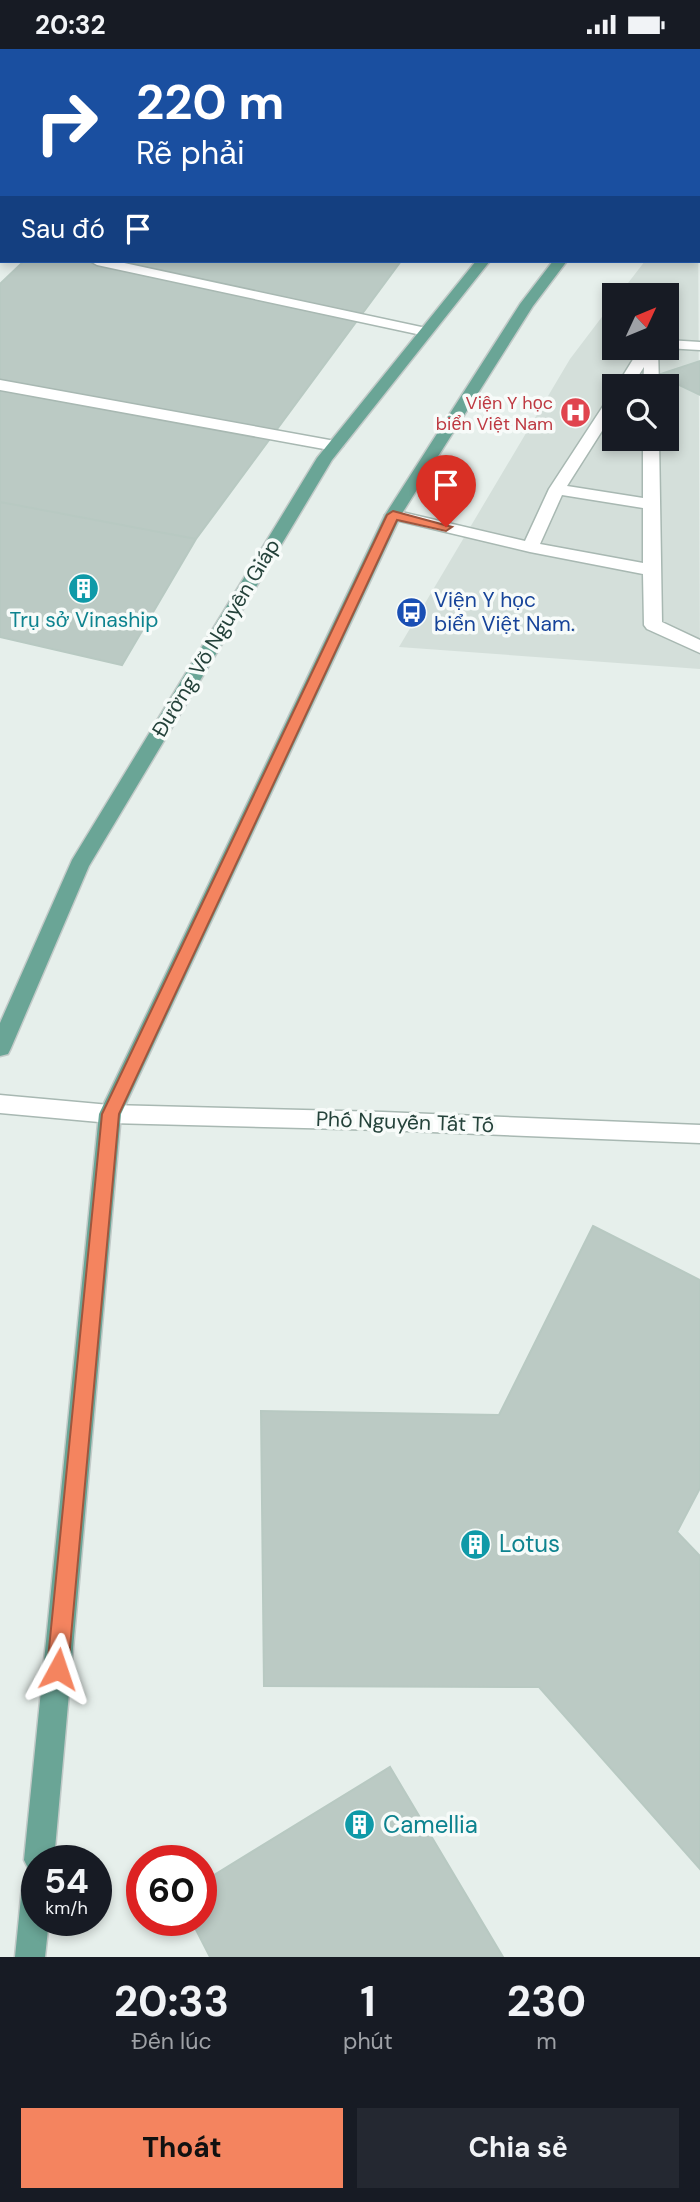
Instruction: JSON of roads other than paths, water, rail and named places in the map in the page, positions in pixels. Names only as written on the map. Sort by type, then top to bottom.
[{"type":"main road","name":"Đường Võ Nguyên Giáp","points":[[0,1048],[79,865],[325,458],[481,263]]},
{"type":"main road","points":[[40,1845],[110,1114],[393,515],[527,304],[558,263]]},
{"type":"main road","points":[[30,1957],[32,1936]]},
{"type":"street","points":[[106,263],[426,332]]},
{"type":"street","points":[[679,345],[700,346]]},
{"type":"street","points":[[0,385],[335,446]]},
{"type":"street","points":[[530,547],[557,489],[602,419]]},
{"type":"street","points":[[652,451],[653,625],[700,647]]},
{"type":"street","points":[[557,489],[653,505]]},
{"type":"street","points":[[393,515],[530,547],[651,570]]},
{"type":"street","name":"Phố Nguyễn Tất Tố","points":[[0,1104],[110,1114],[383,1121],[700,1134]]},
{"type":"place","name":"Viện Y học biển Việt Nam","points":[[576,413]]},
{"type":"place","name":"Trụ sở Vinaship","points":[[84,588]]},
{"type":"place","name":"Viện Y học biển Việt Nam.","points":[[411,612]]},
{"type":"place","name":"Lotus","points":[[476,1544]]},
{"type":"place","name":"Camellia","points":[[360,1825]]}]
